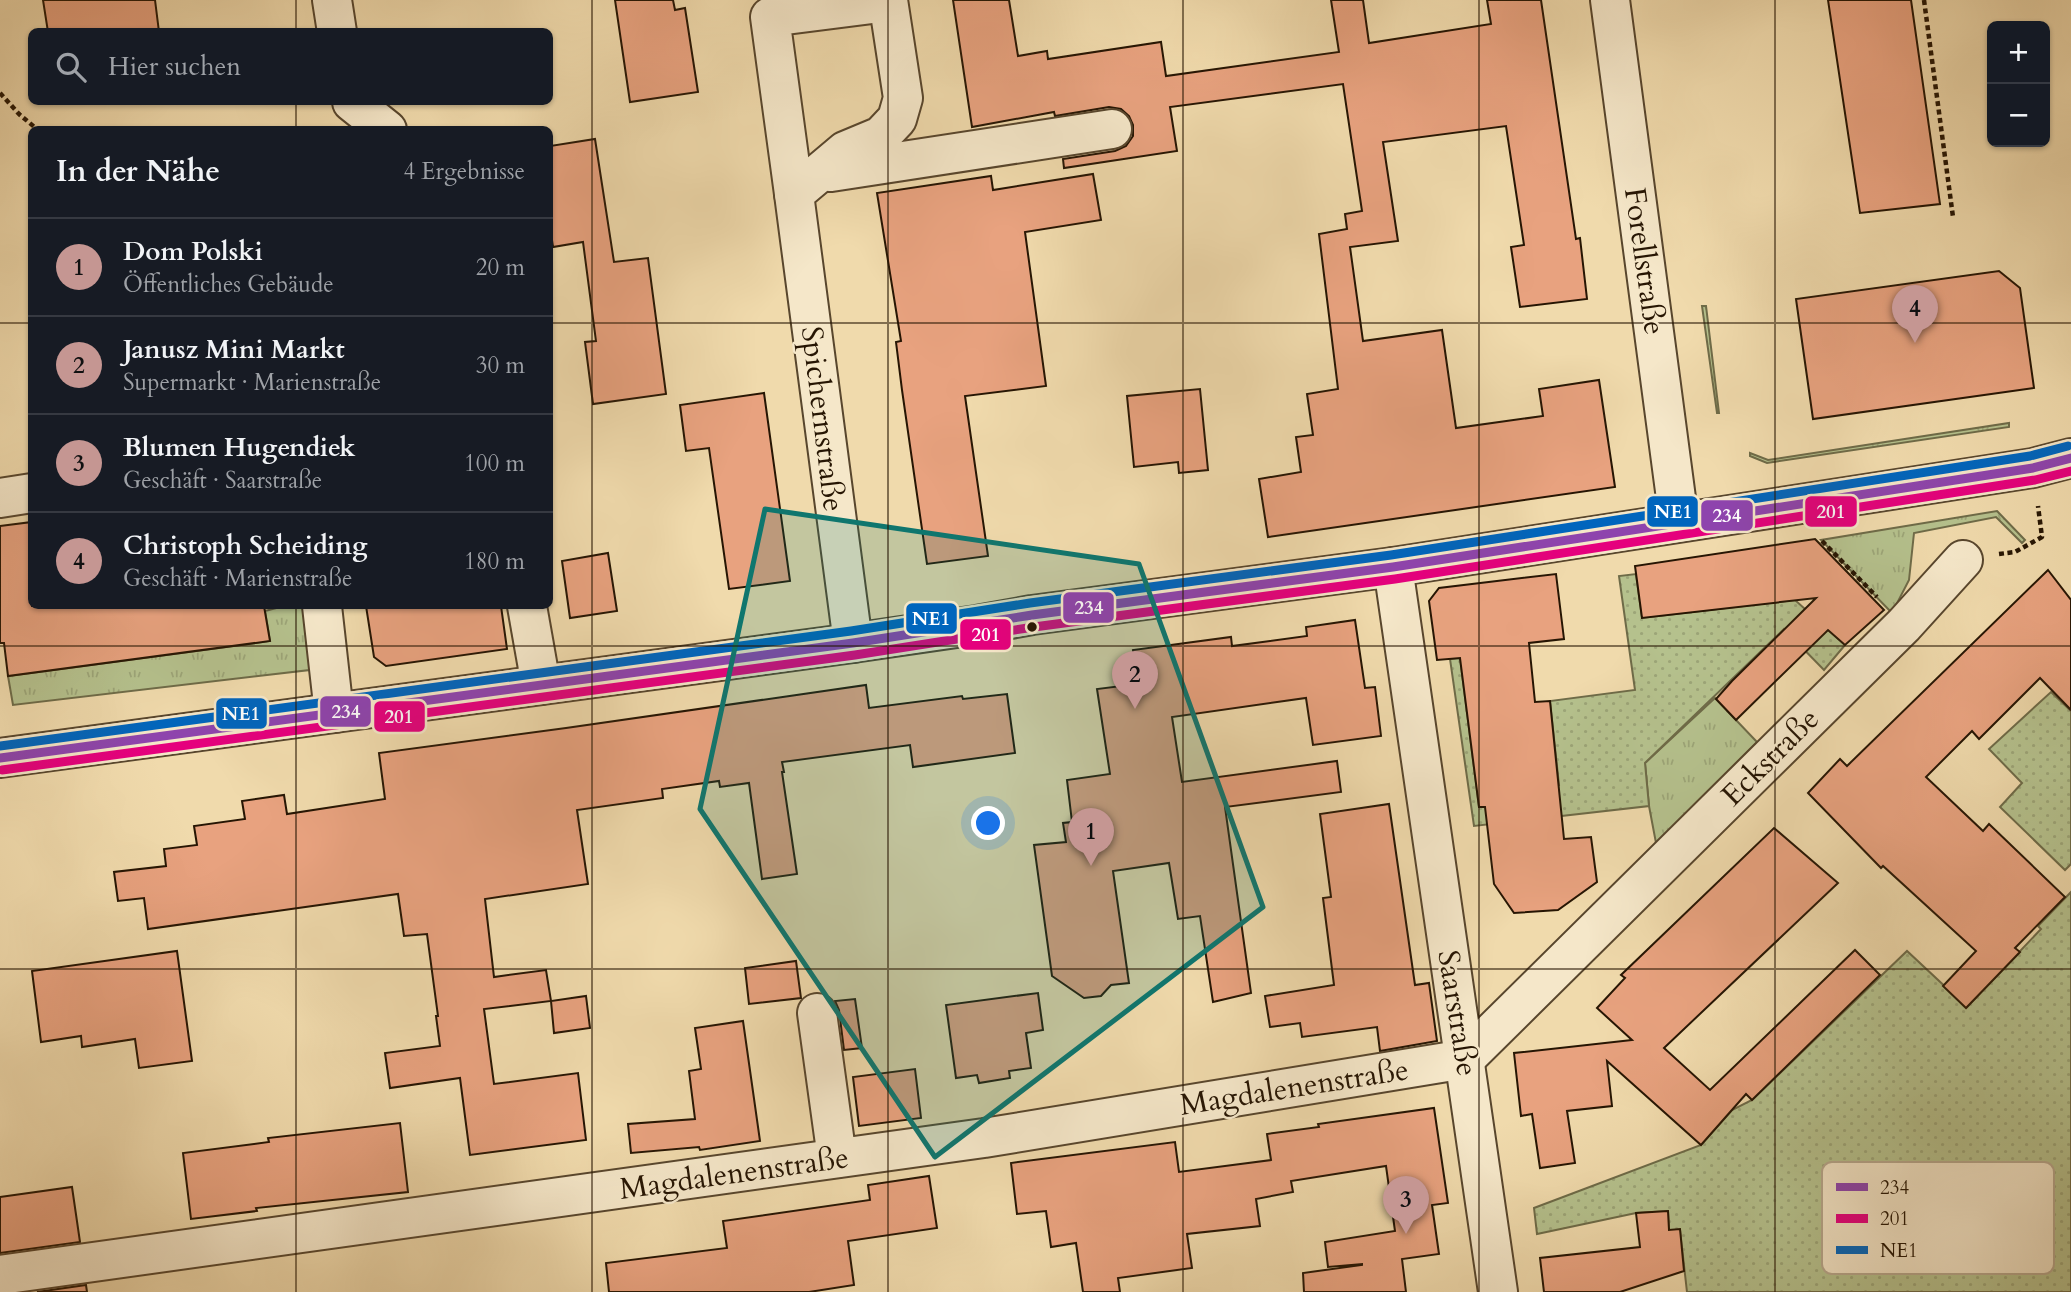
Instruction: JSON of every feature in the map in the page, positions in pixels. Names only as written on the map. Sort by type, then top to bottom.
[{"type":"street","points":[[332,0],[336,28]]},
{"type":"street","name":"Forellstraße","points":[[1610,0],[1679,522]]},
{"type":"street","name":"Spichernstraße","points":[[806,184],[845,151],[881,136],[897,119],[904,98],[888,1],[771,17],[806,184],[853,643]]},
{"type":"street","points":[[356,105],[382,126]]},
{"type":"street","points":[[806,184],[1112,129]]},
{"type":"street","points":[[0,758],[1393,567],[2033,468],[2071,457]]},
{"type":"street","points":[[0,498],[28,494]]},
{"type":"street","name":"Eckstraße","points":[[1465,1059],[1904,625],[1963,560]]},
{"type":"street","name":"Saarstraße","points":[[1393,567],[1498,1292]]},
{"type":"street","points":[[321,609],[334,713]]},
{"type":"street","points":[[528,609],[541,685]]},
{"type":"street","points":[[817,1013],[837,1158]]},
{"type":"street","name":"Magdalenenstraße","points":[[0,1275],[984,1138],[1465,1059]]},
{"type":"path","points":[[1924,0],[1954,217]]},
{"type":"path","points":[[0,93],[33,126]]},
{"type":"path","points":[[1963,560],[2015,552],[2042,537],[2033,468]]},
{"type":"path","points":[[1786,506],[1904,625]]},
{"type":"highlighted area","points":[[765,509],[1139,564],[1263,907],[935,1157],[700,809]]},
{"type":"green space","points":[[1702,306],[1706,306],[1719,413],[1717,413]]},
{"type":"green space","points":[[2009,423],[2009,427],[1767,463],[1750,456],[1750,453],[1768,460]]},
{"type":"green space","points":[[1997,511],[2025,540],[2022,543],[1996,517],[1914,533],[1909,580],[1892,613],[1821,540]]},
{"type":"green space","points":[[1636,574],[1642,618],[1795,600],[1845,645],[1824,670],[1784,629],[1645,763],[1649,806],[1474,826],[1450,659],[1460,658],[1479,807],[1497,805],[1495,792],[1559,785],[1550,701],[1635,690],[1619,576]]},
{"type":"green space","points":[[311,609],[318,669],[13,705],[8,676],[270,641],[265,611]]},
{"type":"green space","points":[[2051,692],[2071,711],[2071,864],[2065,870],[2000,807],[2022,783],[1989,749]]},
{"type":"green space","points":[[1715,698],[1757,742],[1656,843],[1645,763]]},
{"type":"green space","points":[[2071,892],[2071,1292],[1687,1292],[1680,1230],[1669,1230],[1668,1211],[1636,1213],[1537,1234],[1534,1208],[1701,1145],[1732,1110],[1752,1100],[1907,951],[1967,1007],[2041,929],[2038,926]]},
{"type":"building","points":[[43,0],[155,0],[158,28],[47,28]]},
{"type":"building","points":[[615,0],[673,0],[675,10],[685,8],[698,92],[630,102]]},
{"type":"building","points":[[953,0],[1009,0],[1018,56],[1047,51],[1048,59],[1161,42],[1166,76],[1339,52],[1331,0],[1363,0],[1369,43],[1491,24],[1487,0],[1541,0],[1576,239],[1580,238],[1587,299],[1520,307],[1511,247],[1524,245],[1506,126],[1383,142],[1398,241],[1350,247],[1363,341],[1442,330],[1456,428],[1543,416],[1539,389],[1599,380],[1615,487],[1268,537],[1259,479],[1301,472],[1296,437],[1313,435],[1307,394],[1338,389],[1319,234],[1347,229],[1345,214],[1362,211],[1343,84],[1170,107],[1177,151],[1064,168],[1063,159],[1115,151],[1126,146],[1133,136],[1133,125],[1129,116],[1121,109],[1109,107],[1055,116],[1054,112],[972,127]]},
{"type":"building","points":[[1828,0],[1911,0],[1940,204],[1860,213]]},
{"type":"building","points":[[595,139],[614,262],[648,258],[666,394],[593,404],[585,342],[596,341],[583,242],[553,247],[553,146]]},
{"type":"building","points":[[1093,174],[1101,220],[1025,232],[1046,386],[965,396],[988,556],[927,564],[896,342],[901,341],[877,193],[991,176],[993,190]]},
{"type":"building","points":[[1999,271],[2020,288],[2034,388],[1813,419],[1796,299]]},
{"type":"building","points":[[1200,389],[1208,470],[1179,473],[1178,462],[1134,467],[1127,396]]},
{"type":"building","points":[[764,393],[790,581],[729,589],[709,448],[686,451],[680,405]]},
{"type":"building","points":[[28,522],[28,609],[265,609],[270,641],[8,676],[4,643],[0,643],[0,526]]},
{"type":"building","points":[[1815,539],[1884,610],[1845,645],[1828,630],[1736,720],[1716,699],[1816,598],[1642,618],[1635,566]]},
{"type":"building","points":[[608,553],[617,611],[570,618],[562,561]]},
{"type":"building","points":[[2048,570],[2071,600],[2071,710],[2040,678],[1979,739],[1972,731],[1926,777],[1983,831],[1989,824],[2065,897],[2015,948],[2020,952],[1966,1008],[1943,986],[1976,951],[1883,866],[1881,868],[1808,793],[1840,759],[1847,766]]},
{"type":"building","points":[[1556,574],[1564,639],[1529,643],[1535,702],[1550,701],[1564,839],[1591,837],[1597,882],[1558,910],[1514,913],[1494,884],[1485,807],[1479,807],[1460,658],[1437,660],[1429,601],[1439,588]]},
{"type":"building","points":[[366,609],[501,609],[507,649],[386,666],[374,657]]},
{"type":"building","points":[[1355,620],[1365,688],[1375,687],[1381,736],[1313,745],[1306,698],[1172,717],[1182,782],[1337,761],[1341,792],[1225,807],[1251,993],[1213,1002],[1200,916],[1178,919],[1169,863],[1113,871],[1129,983],[1111,985],[1101,996],[1084,998],[1052,976],[1034,845],[1066,842],[1063,823],[1072,822],[1067,780],[1110,774],[1097,689],[1138,684],[1133,650],[1231,637],[1232,646],[1307,636],[1306,627]]},
{"type":"building","points":[[866,685],[869,708],[962,696],[963,699],[1007,694],[1015,753],[913,767],[910,745],[782,762],[797,874],[762,879],[749,783],[720,787],[719,781],[662,789],[663,798],[577,810],[588,884],[485,899],[494,977],[546,970],[551,1001],[484,1009],[494,1084],[578,1073],[586,1140],[470,1155],[460,1078],[390,1088],[385,1053],[440,1046],[427,934],[404,936],[398,894],[148,929],[144,898],[118,901],[114,872],[166,866],[164,849],[197,845],[194,826],[245,819],[242,801],[284,795],[287,814],[385,799],[379,753]]},
{"type":"building","points":[[1389,804],[1415,985],[1429,983],[1437,1041],[1380,1051],[1377,1027],[1302,1037],[1300,1023],[1270,1027],[1265,996],[1334,985],[1323,898],[1331,897],[1320,814]]},
{"type":"building","points":[[1774,828],[1838,883],[1664,1048],[1710,1090],[1855,950],[1880,975],[1752,1100],[1746,1094],[1701,1145],[1607,1061],[1612,1106],[1567,1111],[1575,1163],[1540,1168],[1532,1114],[1521,1116],[1514,1053],[1632,1040],[1597,1008],[1625,978],[1621,975]]},
{"type":"building","points":[[177,951],[192,1061],[139,1068],[135,1039],[82,1047],[81,1036],[41,1042],[32,971]]},
{"type":"building","points":[[796,961],[801,998],[749,1004],[745,968]]},
{"type":"building","points":[[1038,993],[1043,1030],[1026,1033],[1031,1068],[1009,1071],[1010,1078],[979,1083],[977,1075],[956,1078],[946,1005]]},
{"type":"building","points":[[586,996],[590,1028],[554,1033],[551,1001]]},
{"type":"building","points":[[855,999],[862,1048],[844,1050],[839,1010],[835,1001]]},
{"type":"building","points":[[743,1021],[760,1141],[700,1150],[699,1147],[631,1153],[628,1124],[695,1119],[689,1071],[701,1069],[695,1028]]},
{"type":"building","points":[[915,1069],[921,1118],[859,1126],[853,1077]]},
{"type":"building","points":[[1434,1108],[1448,1203],[1432,1205],[1439,1254],[1402,1259],[1406,1292],[1304,1292],[1303,1273],[1362,1265],[1328,1267],[1325,1242],[1395,1231],[1386,1166],[1291,1181],[1293,1192],[1256,1199],[1260,1226],[1187,1234],[1192,1268],[1118,1278],[1120,1292],[1083,1292],[1076,1243],[1051,1247],[1046,1211],[1017,1214],[1011,1163],[1175,1142],[1179,1172],[1271,1160],[1267,1134]]},
{"type":"building","points":[[400,1123],[408,1192],[256,1208],[257,1211],[191,1219],[183,1153],[269,1142],[268,1138]]},
{"type":"building","points":[[929,1176],[937,1228],[848,1241],[854,1285],[809,1292],[609,1292],[606,1263],[727,1248],[723,1221],[870,1200],[868,1185]]},
{"type":"building","points":[[72,1187],[80,1242],[0,1253],[0,1197]]},
{"type":"building","points":[[1668,1211],[1669,1230],[1680,1229],[1684,1271],[1620,1292],[1544,1292],[1540,1258],[1640,1247],[1636,1213]]},
{"type":"building","points":[[86,1285],[87,1292],[37,1292]]},
{"type":"transit line","name":"NE1","points":[[0,746],[1391,555],[2030,456],[2068,446]]},
{"type":"transit line","name":"234","points":[[0,758],[1393,567],[2033,468],[2071,458]]},
{"type":"transit line","name":"201","points":[[2,770],[1395,579],[2035,480],[2071,471]]},
{"type":"place","name":"Christoph Scheiding","points":[[1915,343]]},
{"type":"place","name":"Janusz Mini Markt","points":[[1135,709]]},
{"type":"place","name":"Dom Polski","points":[[1091,866]]},
{"type":"place","name":"Blumen Hugendiek","points":[[1406,1234]]}]
